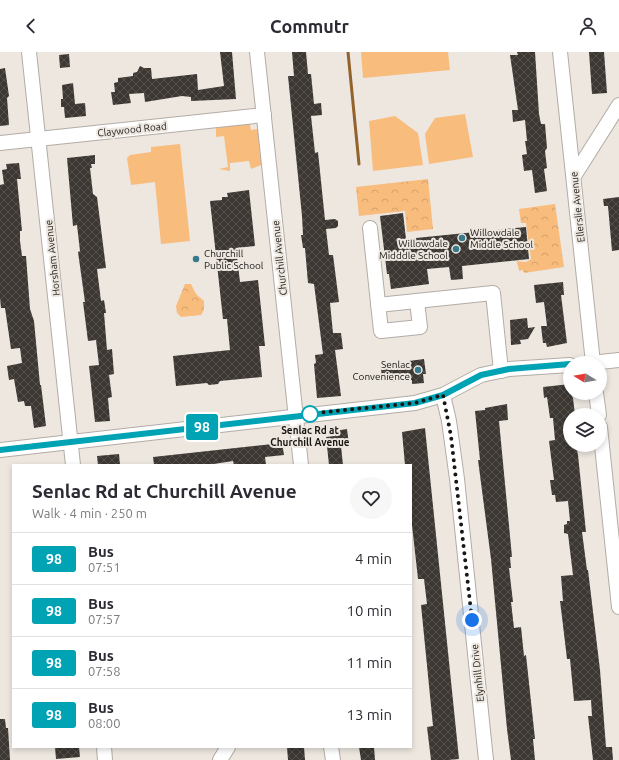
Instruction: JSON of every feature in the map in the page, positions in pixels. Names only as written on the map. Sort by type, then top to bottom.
[{"type":"street","name":"Horsham Avenue","points":[[29,52],[40,139],[73,464]]},
{"type":"street","name":"Churchill Avenue","points":[[257,52],[301,464]]},
{"type":"street","name":"Ellerslie Avenue","points":[[560,52],[592,356]]},
{"type":"street","points":[[574,176],[619,105]]},
{"type":"street","name":"Claywood Road","points":[[0,143],[264,116]]},
{"type":"street","points":[[370,228],[381,331],[420,327],[417,301]]},
{"type":"street","points":[[378,305],[493,292],[502,371]]},
{"type":"street","points":[[607,361],[619,360]]},
{"type":"street","points":[[0,450],[70,443],[296,415],[415,403],[443,395],[481,375],[502,371],[563,365]]},
{"type":"street","name":"Elynhill Drive","points":[[443,395],[449,421],[457,480],[486,760]]},
{"type":"street","points":[[603,452],[619,607]]},
{"type":"street","points":[[104,748],[105,760]]},
{"type":"street","points":[[220,760],[227,748]]},
{"type":"street","points":[[331,748],[333,760]]},
{"type":"green space","points":[[361,52],[448,52],[450,70],[363,78]]},
{"type":"green space","points":[[465,114],[473,157],[429,164],[425,134],[435,118]]},
{"type":"green space","points":[[395,116],[418,133],[423,165],[373,171],[369,121]]},
{"type":"green space","points":[[250,124],[251,130],[258,129],[262,162],[261,165],[251,169],[249,161],[230,163],[230,171],[219,169],[228,167],[224,136],[216,137],[216,128]]},
{"type":"green space","points":[[180,144],[190,241],[161,244],[155,182],[131,185],[127,158],[130,155],[151,152],[151,147]]},
{"type":"green space","points":[[428,179],[433,229],[407,232],[405,211],[359,216],[356,187]]},
{"type":"green space","points":[[555,204],[564,267],[524,273],[523,270],[519,271],[517,261],[526,262],[531,259],[526,223],[521,223],[519,209]]},
{"type":"green space","points":[[185,284],[191,284],[196,294],[204,301],[204,310],[201,315],[181,317],[177,313],[176,306]]},
{"type":"building","points":[[220,52],[232,52],[236,99],[191,101],[191,97],[182,96],[145,102],[144,93],[129,94],[131,103],[113,105],[111,92],[115,92],[114,83],[118,82],[118,78],[133,76],[133,73],[137,72],[140,66],[144,68],[151,68],[152,79],[197,74],[198,90],[224,86]]},
{"type":"building","points":[[292,52],[306,52],[308,74],[311,74],[314,104],[321,103],[322,115],[311,116],[315,153],[318,152],[325,220],[335,219],[338,221],[338,226],[336,228],[326,229],[329,255],[333,255],[339,302],[330,303],[333,333],[341,333],[343,349],[335,350],[341,396],[317,398],[314,364],[316,363],[315,355],[323,354],[314,284],[308,283],[305,248],[303,248],[301,235],[303,235],[302,216],[288,76],[294,76]]},
{"type":"building","points":[[517,52],[535,52],[539,114],[541,124],[545,124],[547,148],[545,151],[547,168],[544,169],[547,191],[535,193],[532,170],[524,171],[522,155],[527,154],[525,141],[527,141],[525,120],[513,122],[512,110],[518,110],[510,55],[518,55]]},
{"type":"building","points":[[589,52],[604,52],[607,93],[592,94]]},
{"type":"building","points":[[69,54],[70,67],[60,68],[59,55]]},
{"type":"building","points":[[5,68],[9,96],[7,98],[9,125],[0,126],[0,69]]},
{"type":"building","points":[[73,83],[75,104],[85,103],[86,116],[65,118],[64,107],[61,107],[61,99],[63,99],[62,85]]},
{"type":"building","points":[[95,155],[95,164],[91,164],[92,168],[90,168],[93,194],[97,197],[106,268],[97,269],[101,301],[104,300],[106,313],[104,313],[107,350],[112,349],[114,374],[109,375],[112,397],[108,398],[110,421],[95,422],[89,366],[99,365],[96,340],[88,341],[83,302],[85,302],[78,252],[80,251],[77,225],[73,226],[67,158]]},
{"type":"building","points":[[19,163],[21,179],[17,179],[22,231],[20,231],[20,241],[22,256],[26,256],[30,309],[34,321],[40,385],[46,426],[34,428],[31,406],[25,406],[24,401],[18,402],[14,379],[9,380],[7,366],[22,363],[20,348],[11,349],[5,308],[1,308],[0,298],[0,185],[4,184],[2,170],[7,169],[6,164]]},
{"type":"building","points":[[249,190],[255,246],[236,248],[240,282],[258,280],[265,346],[259,346],[262,377],[220,381],[218,384],[209,385],[207,383],[176,386],[173,356],[230,350],[227,319],[223,319],[210,201],[222,200],[222,197],[228,197],[227,193]]},
{"type":"building","points":[[619,197],[619,250],[612,251],[608,206],[604,206],[603,199]]},
{"type":"building","name":"Willowdale Midddle School","points":[[403,213],[406,239],[526,227],[529,259],[462,266],[463,279],[451,280],[449,267],[427,269],[429,284],[391,289],[389,274],[387,274],[380,216]]},
{"type":"building","points":[[563,282],[564,295],[561,295],[567,343],[547,347],[546,343],[543,343],[541,326],[547,326],[544,302],[536,303],[534,285]]},
{"type":"building","points":[[527,318],[528,328],[535,327],[528,339],[520,340],[521,344],[511,345],[510,320]]},
{"type":"building","points":[[424,359],[426,374],[423,374],[424,383],[412,384],[412,380],[390,382],[390,380],[382,381],[381,367],[410,364],[409,361]]},
{"type":"building","points":[[563,385],[563,400],[573,400],[574,408],[563,408],[563,452],[577,452],[578,455],[586,532],[582,532],[600,670],[606,747],[612,747],[613,760],[593,760],[588,716],[592,716],[591,700],[574,701],[570,659],[567,659],[560,601],[563,601],[561,576],[573,575],[568,534],[564,533],[564,525],[567,524],[567,521],[570,521],[568,501],[556,502],[555,495],[552,495],[550,480],[554,480],[549,441],[555,440],[553,418],[550,418],[547,397],[544,398],[543,387]]},
{"type":"building","points":[[507,404],[508,420],[499,421],[512,557],[510,557],[511,568],[509,568],[513,602],[511,602],[514,628],[521,627],[524,656],[526,655],[535,739],[533,739],[535,760],[511,760],[491,559],[478,460],[480,460],[475,411]]},
{"type":"building","points":[[425,428],[459,759],[431,760],[427,727],[433,726],[421,605],[427,604],[424,579],[418,579],[412,525],[412,464],[405,464],[402,432]]},
{"type":"building","points":[[347,429],[349,445],[341,446],[343,464],[329,464],[326,437],[335,436],[335,431]]},
{"type":"building","points":[[282,443],[284,455],[265,457],[266,464],[234,464],[233,461],[214,464],[154,464],[153,457]]},
{"type":"building","points":[[119,454],[120,464],[98,464],[97,456]]},
{"type":"building","points":[[0,719],[5,719],[6,728],[8,728],[10,760],[0,760]]},
{"type":"building","points":[[55,748],[79,748],[80,757],[56,759]]},
{"type":"building","points":[[287,748],[304,748],[305,760],[288,760]]},
{"type":"building","points":[[359,748],[374,748],[375,760],[361,760]]},
{"type":"waterway","points":[[348,52],[359,164]]},
{"type":"bus line","name":"98","points":[[0,450],[70,443],[296,415],[415,403],[443,395],[481,375],[509,369],[563,365]]},
{"type":"place","name":"Willowdale Middle School","points":[[462,238]]},
{"type":"place","name":"Willowdale Midddle School","points":[[456,249]]},
{"type":"place","name":"Churchill Public School","points":[[196,259]]},
{"type":"place","name":"Senlac Convenience","points":[[418,370]]},
{"type":"place","name":"Senlac Rd at Churchill Avenue","points":[[310,414]]},
{"type":"route","points":[[310,414],[306,414],[415,403],[443,395],[449,421],[457,480],[472,620]]}]
